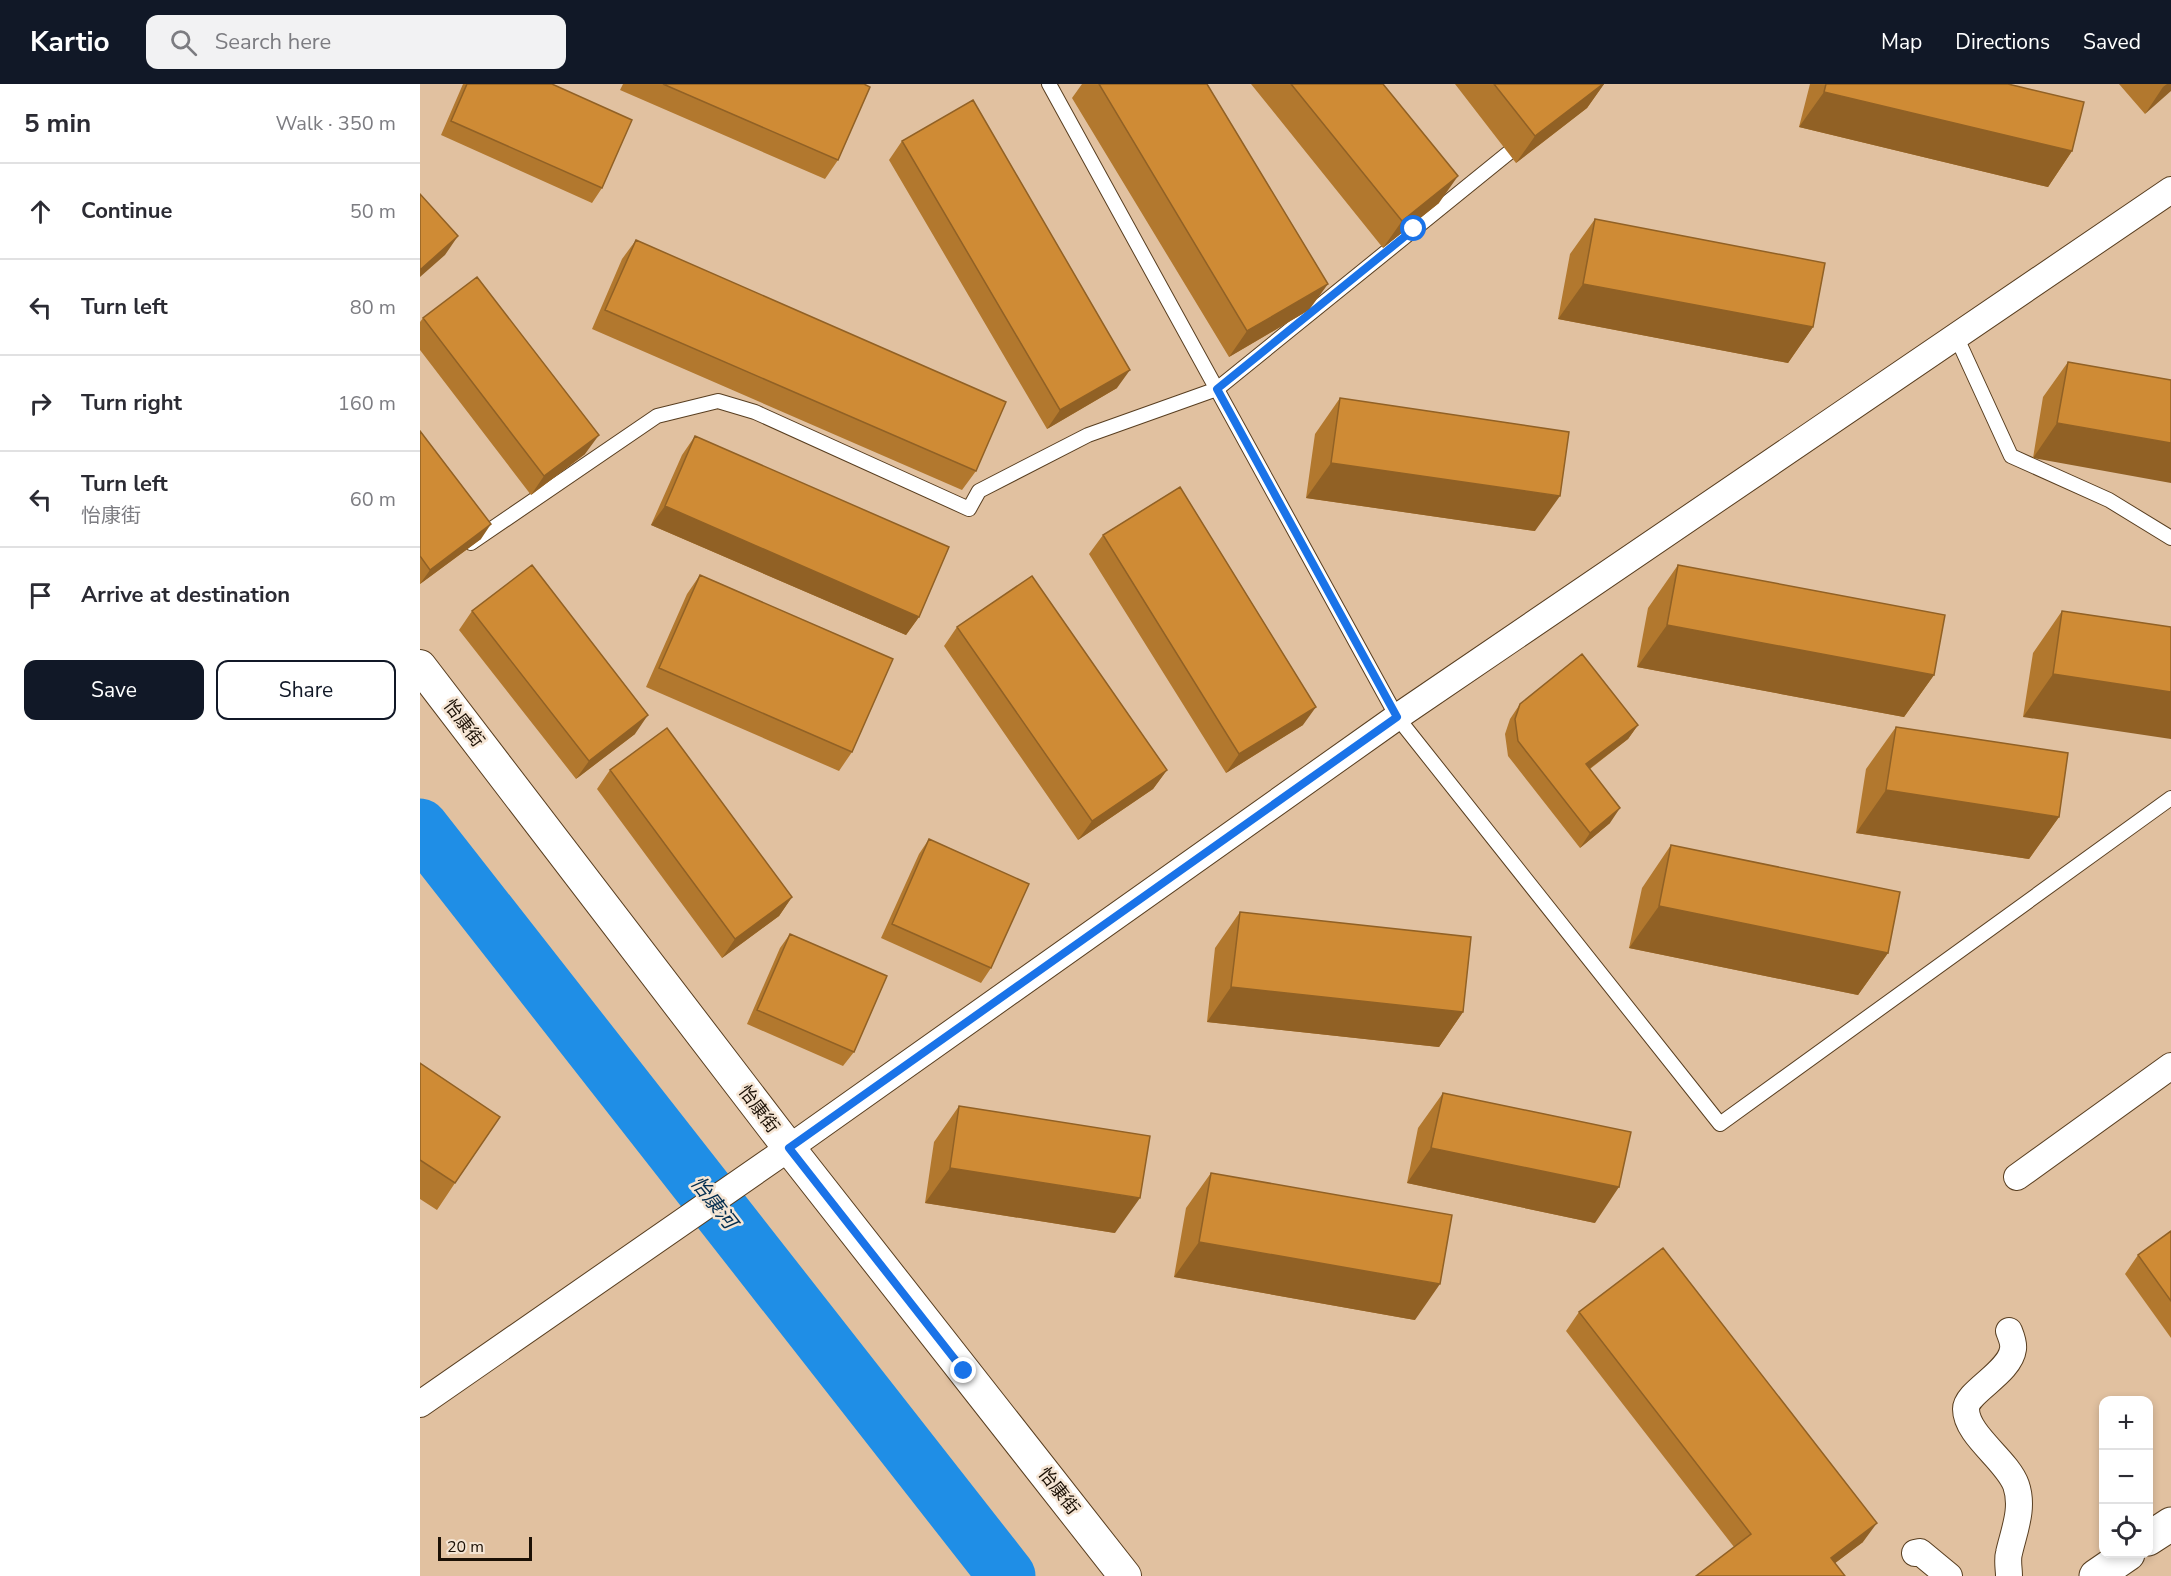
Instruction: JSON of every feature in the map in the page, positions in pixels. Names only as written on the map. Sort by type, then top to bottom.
[{"type":"main road","points":[[2153,1536],[2171,1524]]},
{"type":"main road","points":[[2096,1576],[2122,1558]]},
{"type":"street","points":[[420,1404],[789,1148],[1397,717],[2171,190]]},
{"type":"street","name":"怡康街","points":[[420,666],[789,1148],[1125,1576]]},
{"type":"street","points":[[2017,1177],[2171,1066]]},
{"type":"street","points":[[2009,1576],[2008,1556],[2016,1526],[2019,1499],[2008,1471],[1967,1419],[1966,1406],[1970,1398],[1994,1379],[2009,1358],[2013,1348],[2010,1331]]},
{"type":"street","points":[[1915,1553],[1920,1552],[1949,1576]]},
{"type":"lane","points":[[1049,84],[1397,717],[1720,1124],[2171,798]]},
{"type":"lane","points":[[459,551],[657,416],[718,401],[755,412],[969,509],[979,491],[1088,435],[1217,389],[1529,136]]},
{"type":"lane","points":[[1956,336],[2011,456],[2109,500],[2171,538]]},
{"type":"building","points":[[467,84],[552,84],[632,120],[602,188],[451,121]]},
{"type":"building","points":[[663,84],[864,84],[870,87],[838,160]]},
{"type":"building","points":[[1099,84],[1207,84],[1328,284],[1247,331]]},
{"type":"building","points":[[1291,84],[1383,84],[1458,176],[1402,221]]},
{"type":"building","points":[[1494,84],[1603,84],[1535,136]]},
{"type":"building","points":[[1826,84],[2008,84],[2084,102],[2072,151],[1824,92]]},
{"type":"building","points":[[973,100],[1130,370],[1060,410],[902,141]]},
{"type":"building","points":[[420,194],[458,236],[420,270]]},
{"type":"building","points":[[1595,219],[1825,263],[1813,327],[1583,284]]},
{"type":"building","points":[[636,240],[1006,402],[976,471],[605,310]]},
{"type":"building","points":[[477,277],[599,435],[544,476],[423,318]]},
{"type":"building","points":[[2068,362],[2171,380],[2171,443],[2057,423]]},
{"type":"building","points":[[1340,398],[1569,432],[1560,496],[1331,463]]},
{"type":"building","points":[[420,431],[491,524],[430,570],[420,556]]},
{"type":"building","points":[[695,436],[949,547],[919,617],[665,506]]},
{"type":"building","points":[[1180,487],[1316,707],[1239,754],[1103,535]]},
{"type":"building","points":[[532,565],[648,715],[589,761],[472,611]]},
{"type":"building","points":[[1678,565],[1945,615],[1934,675],[1667,625]]},
{"type":"building","points":[[700,575],[893,659],[852,752],[659,668]]},
{"type":"building","points":[[1032,576],[1167,770],[1092,821],[957,627]]},
{"type":"building","points":[[2062,611],[2171,627],[2171,692],[2053,674]]},
{"type":"building","points":[[1582,654],[1638,725],[1586,764],[1620,808],[1590,833],[1518,741],[1515,719],[1520,704]]},
{"type":"building","points":[[1896,727],[2068,753],[2059,817],[1886,790]]},
{"type":"building","points":[[667,728],[792,897],[735,939],[610,770]]},
{"type":"building","points":[[929,839],[1029,884],[991,968],[892,924]]},
{"type":"building","points":[[1671,845],[1900,892],[1888,953],[1659,906]]},
{"type":"building","points":[[1240,912],[1471,937],[1463,1012],[1231,987]]},
{"type":"building","points":[[790,934],[887,976],[854,1052],[757,1010]]},
{"type":"building","points":[[420,1063],[500,1117],[455,1183],[420,1160]]},
{"type":"building","points":[[1443,1093],[1631,1132],[1619,1187],[1431,1148]]},
{"type":"building","points":[[959,1106],[1150,1136],[1140,1198],[950,1168]]},
{"type":"building","points":[[1211,1173],[1452,1215],[1440,1284],[1199,1242]]},
{"type":"building","points":[[2171,1231],[2171,1301],[2138,1255]]},
{"type":"building","points":[[1663,1248],[1877,1523],[1831,1558],[1845,1576],[1696,1576],[1751,1534],[1579,1312]]},
{"type":"waterway","name":"怡康河","points":[[420,827],[1007,1576]]},
{"type":"route","points":[[964,1371],[789,1148],[1397,717],[1217,389],[1414,229]]}]
